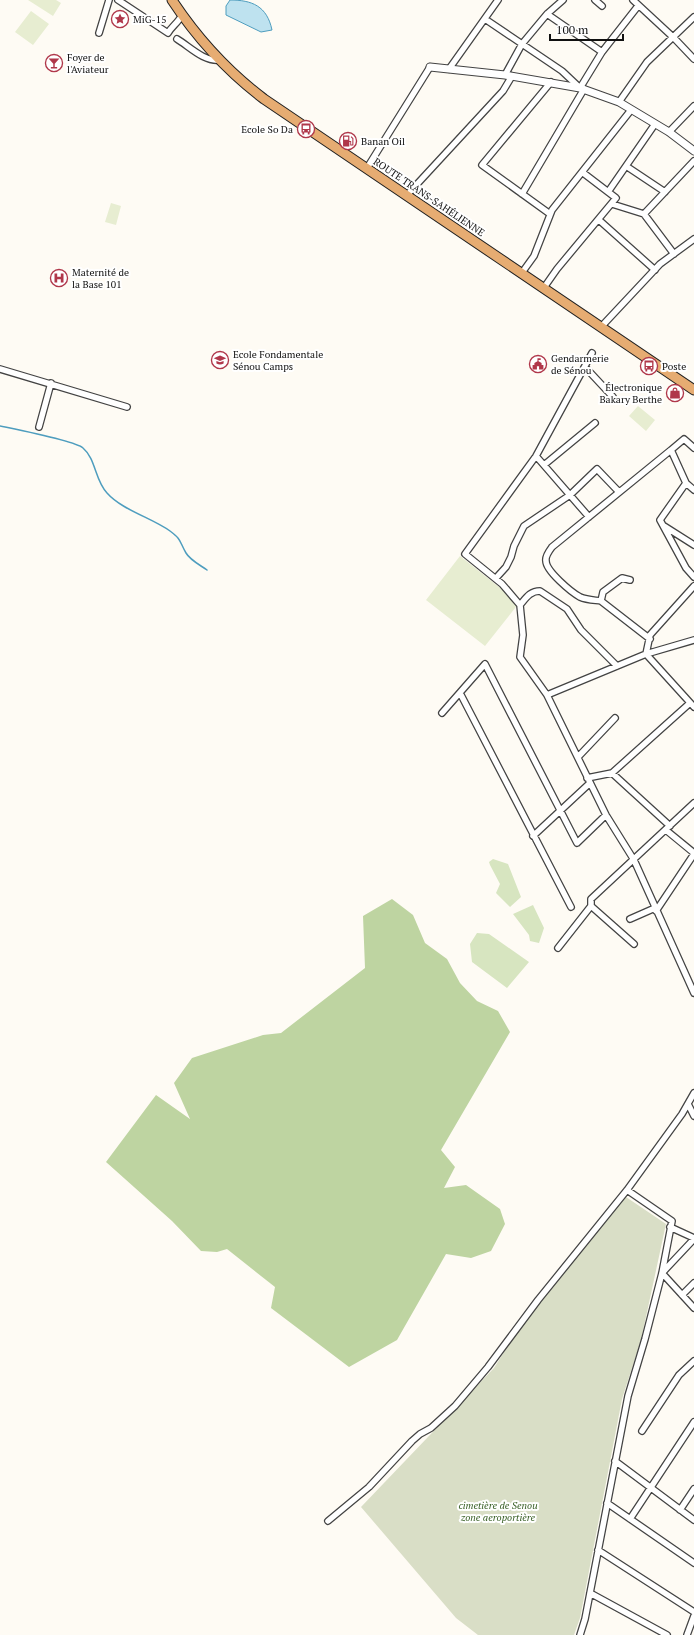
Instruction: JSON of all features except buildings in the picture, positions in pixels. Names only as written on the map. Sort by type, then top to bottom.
[{"type":"highway","name":"ROUTE TRANS-SAHÉLIENNE","points":[[172,0],[205,44],[250,88],[543,289],[694,390]]},
{"type":"street","points":[[99,33],[109,0]]},
{"type":"street","points":[[118,0],[168,33],[172,25],[177,24],[182,15]]},
{"type":"street","points":[[450,69],[498,0]]},
{"type":"street","points":[[407,195],[503,91],[522,44],[547,14],[563,0]]},
{"type":"street","points":[[595,0],[602,6]]},
{"type":"street","points":[[633,0],[694,59]]},
{"type":"street","points":[[522,194],[602,52],[638,6]]},
{"type":"street","points":[[547,14],[602,52]]},
{"type":"street","points":[[619,102],[647,62],[674,38],[694,16]]},
{"type":"street","points":[[485,19],[562,71],[582,88]]},
{"type":"street","points":[[177,39],[206,59],[213,61],[220,60]]},
{"type":"street","points":[[367,168],[430,68],[509,75],[582,88],[619,102],[669,132],[694,151]]},
{"type":"street","points":[[550,214],[482,165],[551,82]]},
{"type":"street","points":[[669,132],[694,106]]},
{"type":"street","points":[[521,274],[534,256],[552,210],[631,110]]},
{"type":"street","points":[[608,192],[655,124]]},
{"type":"street","points":[[644,214],[694,161]]},
{"type":"street","points":[[626,166],[665,192]]},
{"type":"street","points":[[543,289],[557,269],[616,198],[582,172]]},
{"type":"street","points":[[612,204],[644,214],[674,254]]},
{"type":"street","points":[[599,220],[655,270]]},
{"type":"street","points":[[600,327],[655,270],[694,239]]},
{"type":"street","points":[[592,353],[536,456],[465,554],[496,578],[520,605],[523,635],[520,658],[547,695],[578,757],[588,781],[606,815],[634,860],[655,910],[692,981],[694,993]]},
{"type":"street","points":[[585,366],[613,397]]},
{"type":"street","points":[[0,369],[51,383],[127,408]]},
{"type":"street","points":[[39,427],[51,383]]},
{"type":"street","points":[[544,465],[595,423]]},
{"type":"street","points":[[650,639],[601,600],[585,599],[569,589],[548,567],[546,561],[548,553],[552,547],[684,439],[694,448]]},
{"type":"street","points":[[671,450],[686,483],[694,490]]},
{"type":"street","points":[[536,456],[589,517]]},
{"type":"street","points":[[496,578],[506,567],[524,526],[570,495],[597,469],[619,492]]},
{"type":"street","points":[[686,483],[660,520],[686,568],[694,577]]},
{"type":"street","points":[[663,525],[694,545]]},
{"type":"street","points":[[601,600],[603,592],[622,578],[630,580]]},
{"type":"street","points":[[646,654],[650,636],[694,586]]},
{"type":"street","points":[[520,605],[530,594],[535,591],[540,591],[567,609],[581,630],[617,666]]},
{"type":"street","points":[[547,695],[646,654],[694,640]]},
{"type":"street","points":[[534,836],[588,781],[612,773],[692,704],[646,654]]},
{"type":"street","points":[[442,713],[485,664],[577,843],[606,815]]},
{"type":"street","points":[[460,693],[571,907]]},
{"type":"street","points":[[578,757],[615,718]]},
{"type":"street","points":[[612,773],[694,853],[655,910],[630,919]]},
{"type":"street","points":[[558,948],[591,906],[591,899],[694,803]]},
{"type":"street","points":[[591,906],[634,944]]},
{"type":"street","points":[[328,1521],[369,1487],[412,1441],[420,1434],[431,1428],[455,1406],[488,1367],[538,1300],[627,1190],[694,1094]]},
{"type":"street","points":[[688,1104],[694,1116]]},
{"type":"street","points":[[580,1635],[585,1619],[628,1396],[662,1273],[672,1221],[627,1190]]},
{"type":"street","points":[[662,1273],[694,1239],[670,1227]]},
{"type":"street","points":[[662,1273],[694,1308]]},
{"type":"street","points":[[682,1294],[694,1283]]},
{"type":"street","points":[[642,1431],[679,1375],[694,1361]]},
{"type":"street","points":[[630,1519],[694,1422]]},
{"type":"street","points":[[615,1461],[694,1520]]},
{"type":"street","points":[[680,1510],[694,1488]]},
{"type":"street","points":[[607,1503],[694,1563]]},
{"type":"street","points":[[598,1550],[694,1612]]},
{"type":"street","points":[[590,1593],[667,1635]]},
{"type":"street","points":[[686,1635],[694,1616]]},
{"type":"green space","points":[[28,0],[56,0],[61,3],[53,16]]},
{"type":"green space","points":[[31,11],[49,24],[33,45],[15,32]]},
{"type":"green space","points":[[111,203],[121,206],[116,225],[105,222]]},
{"type":"green space","points":[[638,406],[655,420],[646,431],[629,416]]},
{"type":"green space","points":[[460,556],[519,603],[485,646],[426,600]]},
{"type":"green space","points":[[493,859],[508,864],[521,897],[510,907],[496,893],[500,884],[489,862]]},
{"type":"green space","points":[[392,899],[413,915],[425,943],[447,959],[460,983],[477,1001],[498,1011],[510,1032],[441,1150],[455,1167],[444,1188],[466,1185],[500,1209],[505,1224],[491,1251],[471,1258],[446,1254],[397,1340],[349,1367],[271,1308],[275,1287],[227,1249],[217,1252],[201,1251],[172,1221],[106,1162],[156,1095],[190,1119],[174,1083],[192,1058],[263,1035],[281,1033],[365,968],[363,916]]},
{"type":"green space","points":[[533,905],[544,928],[539,943],[530,941],[529,935],[513,914]]},
{"type":"green space","points":[[477,933],[489,934],[529,962],[507,988],[472,962],[470,944]]},
{"type":"green space","name":"cimetière de Senou zone aeroportière","points":[[626,1197],[666,1224],[641,1340],[622,1399],[580,1618],[574,1635],[478,1635],[456,1618],[361,1507],[494,1368],[540,1301]]},
{"type":"water","points":[[230,0],[245,1],[257,6],[266,15],[272,30],[261,32],[226,15],[226,6]]},
{"type":"waterway","points":[[0,426],[69,442],[83,448],[91,458],[103,488],[113,499],[163,526],[174,534],[190,558],[207,570]]},
{"type":"place","name":"MiG-15","points":[[120,19]]},
{"type":"place","name":"Foyer de l'Aviateur","points":[[54,63]]},
{"type":"place","name":"Ecole So Da","points":[[306,129]]},
{"type":"place","name":"Banan Oil","points":[[348,141]]},
{"type":"place","name":"Maternité de la Base 101","points":[[59,278]]},
{"type":"place","name":"Ecole Fondamentale Sénou Camps","points":[[220,360]]},
{"type":"place","name":"Gendarmerie de Sénou","points":[[538,364]]},
{"type":"place","name":"Poste","points":[[649,366]]},
{"type":"place","name":"Électronique Bakary Berthe","points":[[675,393]]}]
